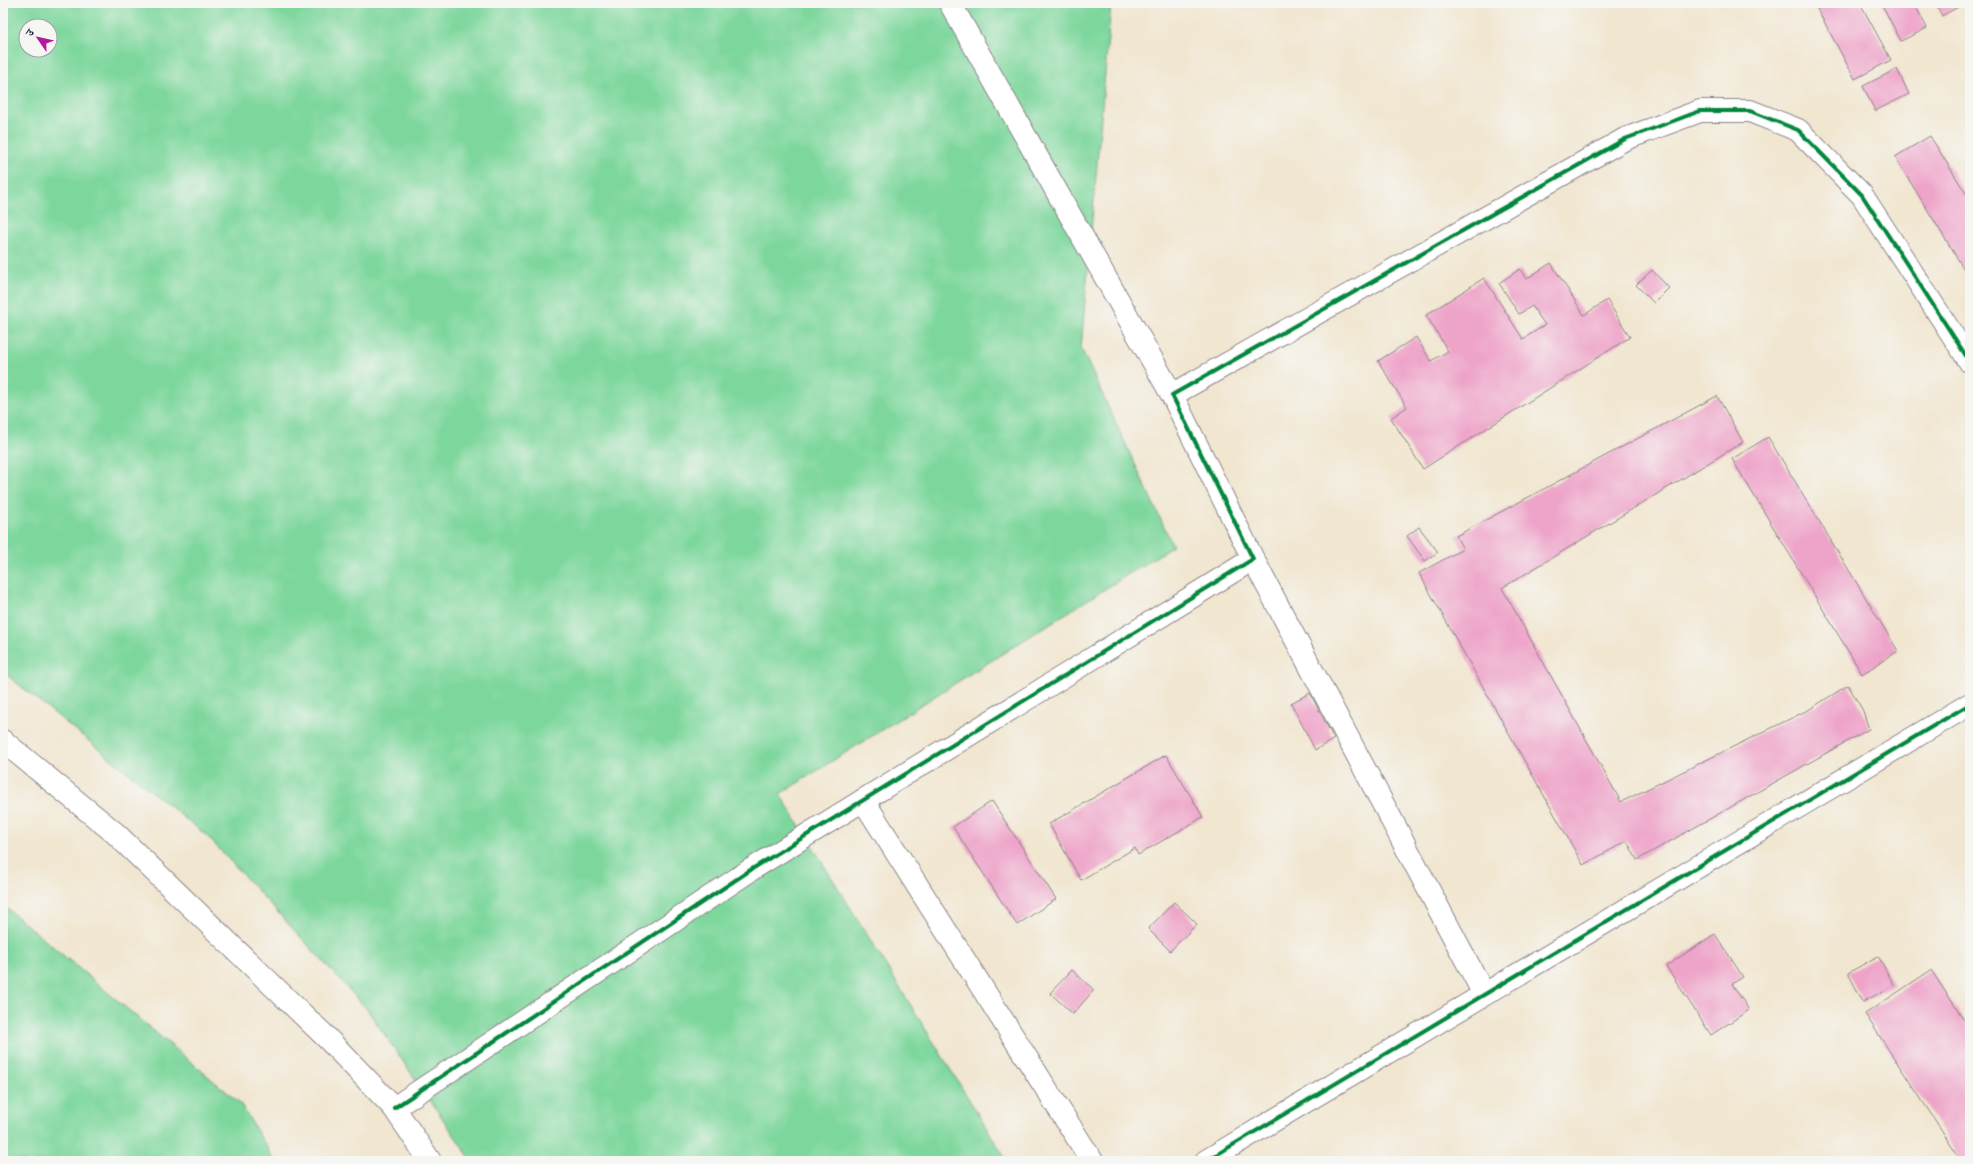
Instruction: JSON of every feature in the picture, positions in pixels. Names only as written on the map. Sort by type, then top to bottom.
[{"type":"street","points":[[950,3],[1172,395],[1253,559],[1484,994]]},
{"type":"street","points":[[1172,395],[1626,139],[1700,111],[1750,111],[1798,130],[1862,195],[1970,360]]},
{"type":"street","points":[[394,1108],[752,869],[1253,559]]},
{"type":"street","points":[[1206,1161],[1970,704]]},
{"type":"street","points":[[3,741],[115,833],[327,1038],[394,1108],[430,1161]]},
{"type":"street","points":[[863,800],[1092,1161]]},
{"type":"green space","points":[[3,3],[1111,3],[1081,348],[1173,546],[780,794],[1007,1161],[472,1161],[366,1008],[207,836],[3,672]]},
{"type":"green space","points":[[3,905],[240,1103],[275,1161],[3,1161]]},
{"type":"building","points":[[1814,3],[1860,3],[1891,60],[1855,79]]},
{"type":"building","points":[[1881,3],[1914,3],[1927,28],[1901,41]]},
{"type":"building","points":[[1935,3],[1965,3],[1942,16]]},
{"type":"building","points":[[1897,69],[1909,94],[1875,111],[1863,86]]},
{"type":"building","points":[[1930,136],[1970,200],[1970,279],[1895,157]]},
{"type":"building","points":[[1551,263],[1584,315],[1607,300],[1630,337],[1423,469],[1391,418],[1407,407],[1378,361],[1416,337],[1431,361],[1448,351],[1426,315],[1484,278],[1523,339],[1545,325],[1532,306],[1519,314],[1499,283],[1520,269],[1526,279]]},
{"type":"building","points":[[1652,270],[1669,288],[1654,303],[1636,285]]},
{"type":"building","points":[[1717,396],[1743,442],[1502,588],[1621,802],[1810,709],[1848,685],[1863,711],[1869,729],[1637,860],[1627,841],[1583,865],[1419,573],[1463,549],[1456,536]]},
{"type":"building","points":[[1768,437],[1898,651],[1862,674],[1732,459]]},
{"type":"building","points":[[1419,527],[1438,552],[1425,561],[1407,536]]},
{"type":"building","points":[[1310,693],[1334,739],[1315,750],[1291,703]]},
{"type":"building","points":[[1166,755],[1203,817],[1138,855],[1135,848],[1081,880],[1049,824]]},
{"type":"building","points":[[992,801],[1056,899],[1017,925],[953,827]]},
{"type":"building","points":[[1174,902],[1197,924],[1170,951],[1148,929]]},
{"type":"building","points":[[1715,934],[1743,977],[1732,984],[1749,1010],[1711,1035],[1666,966]]},
{"type":"building","points":[[1878,956],[1894,985],[1863,1002],[1848,973]]},
{"type":"building","points":[[1072,970],[1094,990],[1073,1014],[1050,993]]},
{"type":"building","points":[[1931,970],[1970,1029],[1970,1161],[1962,1161],[1865,1014]]},
{"type":"cycle path","points":[[394,1108],[752,869],[1253,559],[1172,395],[1625,139],[1700,111],[1750,111],[1798,130],[1862,195],[1970,362]]},
{"type":"cycle path","points":[[1206,1161],[1970,704]]}]
